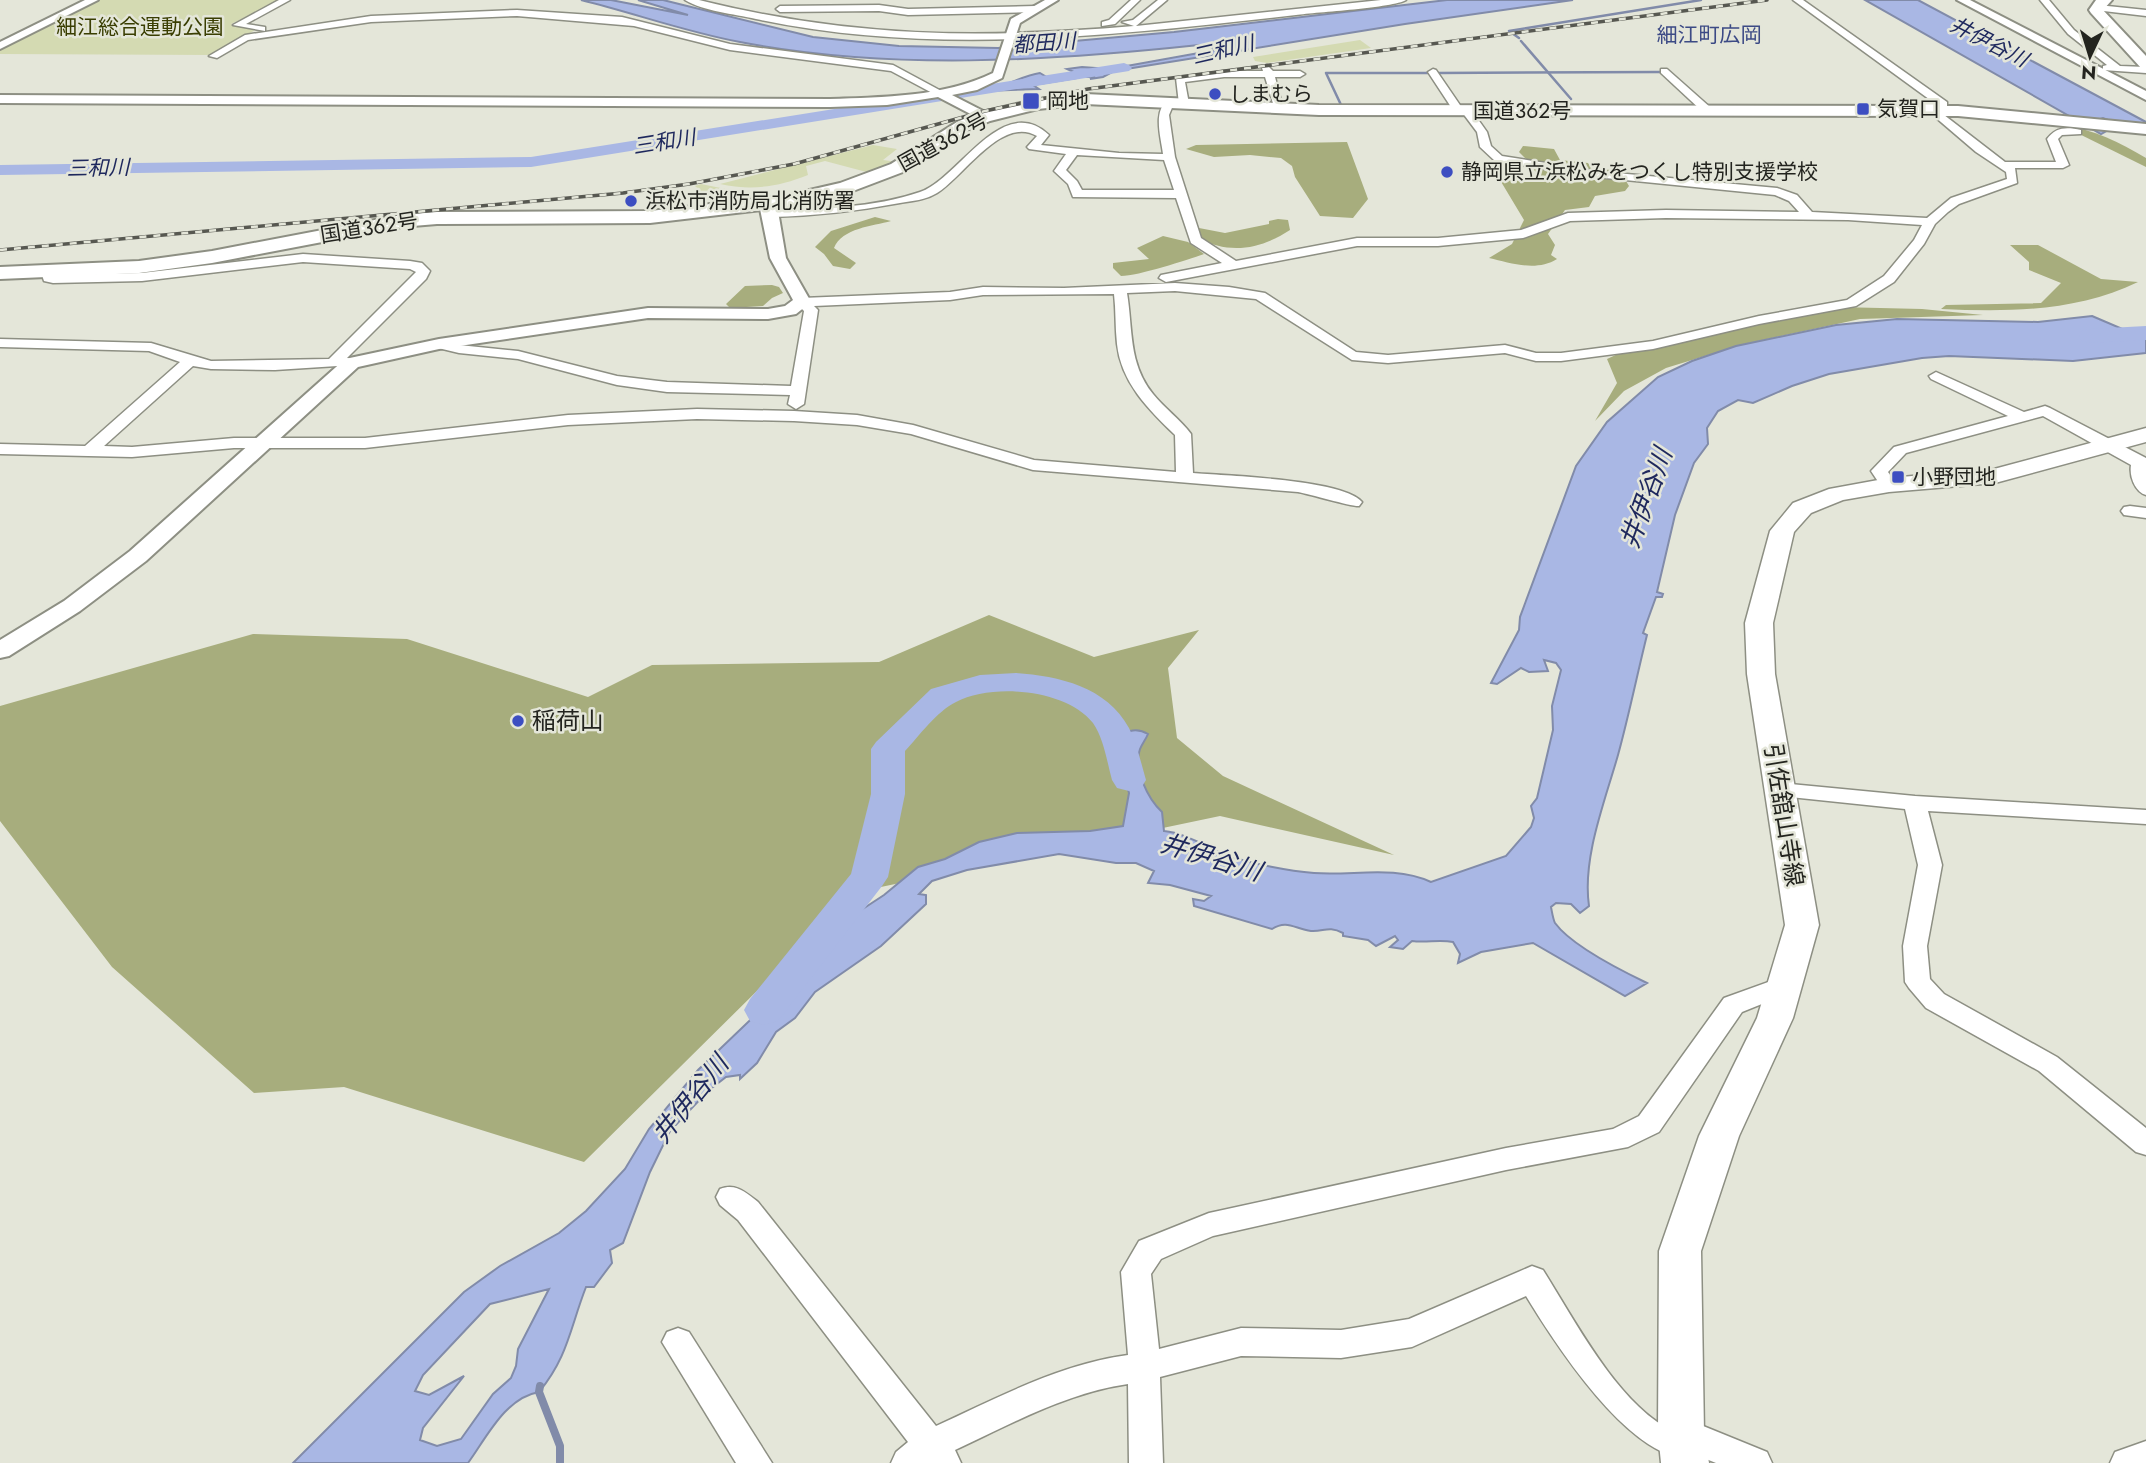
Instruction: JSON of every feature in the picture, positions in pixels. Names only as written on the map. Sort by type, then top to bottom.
[{"type":"highway","points":[[2102,4],[2101,17],[2146,68]]},
{"type":"highway","name":"国道362号","points":[[0,270],[39,272],[126,268],[212,257],[364,226],[425,219],[620,219],[769,208],[880,176],[963,126],[984,117],[1038,104],[1077,99],[1280,110],[1931,110],[1989,112],[2146,129]]},
{"type":"main road","name":"引佐舘山寺線","points":[[1683,1448],[1680,1251],[1719,1136],[1775,1018],[1802,925],[1761,674],[1759,623],[1782,531],[1802,508],[1837,494],[1889,485],[1995,476],[2109,446],[2144,454]]},
{"type":"street","points":[[0,46],[93,0]]},
{"type":"street","points":[[248,37],[263,27],[237,25],[239,23],[286,0]]},
{"type":"street","points":[[689,0],[767,20],[835,30],[934,37],[1010,37],[1127,29],[1400,0]]},
{"type":"street","points":[[835,30],[864,0]]},
{"type":"street","points":[[944,11],[954,0]]},
{"type":"street","points":[[780,9],[944,11],[1029,6],[1053,0]]},
{"type":"street","points":[[1113,21],[1136,0]]},
{"type":"street","points":[[1091,28],[1113,21],[1135,23],[1163,0]]},
{"type":"street","points":[[1304,0],[1332,5],[1365,1]]},
{"type":"street","points":[[1344,0],[1400,0]]},
{"type":"street","points":[[4,349],[22,344],[138,345],[160,348],[190,361],[211,365],[275,366],[343,362],[439,344],[648,313],[768,314],[790,310],[802,302],[950,296],[983,291],[1175,288],[1260,296],[1342,352],[1375,360],[1504,349],[1536,357],[1561,357],[1653,345],[1759,320],[1851,303],[1889,279],[1920,241],[1930,222],[1955,201],[2013,181],[2011,171],[2004,164],[1980,150],[1926,105],[1943,104],[1797,0]]},
{"type":"street","points":[[1962,0],[2146,96]]},
{"type":"street","points":[[2044,0],[2071,32],[2118,68]]},
{"type":"street","points":[[2102,4],[2146,13]]},
{"type":"street","points":[[575,6],[730,47],[893,68],[984,117]]},
{"type":"street","points":[[0,99],[830,103],[945,96],[988,82],[998,75],[1014,21],[1029,6]]},
{"type":"street","points":[[874,33],[908,12]]},
{"type":"street","points":[[214,56],[240,39],[248,37],[371,19],[484,13],[548,15],[634,23]]},
{"type":"street","points":[[2092,68],[2146,68]]},
{"type":"street","points":[[1268,71],[1280,110]]},
{"type":"street","points":[[1236,266],[1195,240],[1169,157],[1164,115],[1177,103],[1180,80],[1268,71],[1300,74]]},
{"type":"street","points":[[1664,71],[1707,110]]},
{"type":"street","points":[[1433,72],[1482,132],[1486,147],[1499,159],[1605,175],[1777,192],[1793,198],[1809,216]]},
{"type":"street","points":[[794,416],[811,310],[802,302],[800,293],[778,259],[769,208],[825,212],[929,194],[986,142],[1018,126],[1039,129],[1044,135],[1033,147],[1169,157]]},
{"type":"street","points":[[2004,164],[2063,165],[2052,139],[2060,132],[2077,132]]},
{"type":"street","points":[[1073,151],[1060,171],[1073,183],[1077,194],[1180,194]]},
{"type":"street","points":[[1122,289],[1146,282],[1357,242],[1438,242],[1523,234],[1568,217],[1666,214],[1809,216],[1930,222]]},
{"type":"street","points":[[0,651],[72,606],[138,556],[264,443],[343,362],[424,271],[410,265],[303,258],[142,276],[53,279],[39,272]]},
{"type":"street","points":[[1122,289],[1125,314],[1124,345],[1129,368],[1144,394],[1183,434],[1185,478]]},
{"type":"street","points":[[439,344],[459,349],[517,355],[617,380],[667,387],[797,391]]},
{"type":"street","points":[[88,453],[190,361]]},
{"type":"street","points":[[1936,376],[2022,417]]},
{"type":"street","points":[[1889,485],[1879,471],[1900,450],[2045,411],[2109,446]]},
{"type":"street","points":[[0,449],[88,453],[181,449],[234,443],[389,442],[510,426],[649,415],[794,416],[856,421],[913,430],[1033,466],[1298,487],[1343,496],[1353,502]]},
{"type":"street","points":[[2144,454],[2138,474],[2146,490]]},
{"type":"street","points":[[1780,790],[1915,803],[2146,817]]},
{"type":"street","points":[[1915,803],[1930,865],[1915,946],[1918,982],[1935,1001],[2048,1064],[2146,1144]]},
{"type":"street","points":[[1146,1463],[1143,1327],[1136,1272],[1150,1250],[1209,1225],[1506,1159],[1618,1139],[1649,1124],[1733,1005],[1784,985]]},
{"type":"street","points":[[730,1197],[748,1211],[927,1457],[1034,1397],[1094,1374],[1144,1367],[1241,1342],[1340,1344],[1412,1333],[1532,1279],[1589,1366],[1620,1407],[1650,1436],[1683,1448],[1755,1463]]},
{"type":"street","points":[[678,1342],[755,1463]]},
{"type":"street","points":[[2127,1463],[2146,1457]]},
{"type":"green space","name":"細江総合運動公園","points":[[99,0],[280,0],[231,24],[257,29],[212,55],[0,54],[0,49]]},
{"type":"green space","points":[[1360,40],[1371,48],[1267,63],[1255,61],[1253,57]]},
{"type":"green space","points":[[2063,126],[2096,133],[2116,142],[2146,158],[2146,167]]},
{"type":"green space","points":[[1347,142],[1368,199],[1353,218],[1320,216],[1295,177],[1292,166],[1281,158],[1250,155],[1214,157],[1186,149],[1196,145]]},
{"type":"green space","points":[[873,145],[897,149],[883,160],[898,162],[874,174],[825,161],[806,166],[808,175],[775,185],[743,187],[720,184]]},
{"type":"green space","points":[[1523,146],[1554,149],[1560,160],[1588,163],[1591,168],[1620,171],[1629,186],[1625,191],[1595,196],[1589,207],[1565,210],[1548,234],[1555,245],[1551,255],[1557,259],[1541,265],[1523,265],[1489,258],[1512,244],[1524,220],[1500,180],[1541,181],[1530,163],[1519,152]]},
{"type":"green space","points":[[701,184],[745,193],[758,200],[716,205],[695,186]]},
{"type":"green space","points":[[875,217],[891,221],[851,232],[838,241],[834,248],[856,263],[850,269],[833,266],[815,247],[831,231]]},
{"type":"green space","points":[[1288,220],[1290,230],[1257,245],[1222,247],[1198,238],[1196,233],[1199,228],[1225,233],[1269,224],[1269,221]]},
{"type":"green space","points":[[1163,236],[1188,242],[1204,254],[1129,275],[1121,276],[1113,268],[1113,263],[1149,259],[1137,248]]},
{"type":"green space","points":[[2010,245],[2038,245],[2101,279],[2138,282],[2114,292],[2066,305],[2016,310],[1941,309],[1946,305],[2041,303],[2061,283],[2029,270],[2029,262]]},
{"type":"green space","points":[[745,286],[779,287],[783,293],[763,306],[730,308],[726,304]]},
{"type":"green space","points":[[1838,307],[1922,309],[1983,315],[1860,319],[1744,344],[1666,368],[1624,391],[1595,421],[1617,383],[1607,359],[1633,347]]},
{"type":"green space","points":[[989,615],[1094,657],[1199,630],[1168,668],[1177,738],[1223,776],[1394,855],[1220,816],[857,892],[584,1162],[344,1087],[254,1093],[112,967],[0,821],[0,706],[253,634],[407,639],[588,697],[652,665],[879,662]]},
{"type":"water","points":[[581,0],[611,0],[688,15],[638,0],[663,0],[813,37],[899,46],[998,48],[1174,32],[1447,0],[1573,0],[1114,71],[1103,77],[1090,79],[1095,77],[1085,77],[1067,69],[1110,69],[1221,49],[1199,45],[1027,59],[912,60],[854,57],[720,38]]},
{"type":"water","points":[[1865,0],[1918,0],[2146,122],[2146,134],[2103,118],[2100,119],[2110,129],[2101,134]]},
{"type":"water","points":[[1040,73],[1050,79],[1071,75],[1077,78],[1033,85],[1039,89],[984,91],[1026,77]]},
{"type":"water","points":[[2092,316],[2146,339],[2146,353],[2073,361],[1949,356],[1922,358],[1829,374],[1753,403],[1738,400],[1718,411],[1707,428],[1708,444],[1694,463],[1675,515],[1657,592],[1663,594],[1662,597],[1656,597],[1643,633],[1647,635],[1592,849],[1589,906],[1580,913],[1571,904],[1556,903],[1551,907],[1555,923],[1573,940],[1598,957],[1647,983],[1625,996],[1533,943],[1481,952],[1458,963],[1460,954],[1453,942],[1412,941],[1403,949],[1390,947],[1398,940],[1395,936],[1376,946],[1368,940],[1343,936],[1343,933],[1334,929],[1311,931],[1282,925],[1272,929],[1194,906],[1193,899],[1204,901],[1211,896],[1170,885],[1148,883],[1154,871],[1136,863],[1116,863],[1059,854],[967,870],[932,881],[919,894],[926,895],[926,904],[881,946],[815,992],[795,1018],[776,1032],[757,1063],[740,1079],[740,1075],[726,1077],[708,1091],[670,1131],[650,1172],[623,1243],[610,1250],[612,1263],[594,1287],[586,1287],[567,1342],[549,1379],[539,1392],[516,1402],[507,1410],[468,1463],[293,1463],[464,1292],[500,1266],[559,1233],[586,1211],[625,1169],[649,1129],[698,1070],[768,1003],[788,978],[849,918],[884,895],[918,867],[945,859],[979,842],[1017,833],[1090,831],[1123,826],[1129,793],[1113,740],[1122,735],[1134,730],[1148,734],[1138,757],[1140,774],[1147,792],[1162,812],[1164,831],[1189,838],[1229,856],[1304,872],[1388,872],[1431,882],[1506,856],[1531,827],[1534,818],[1531,806],[1537,798],[1553,730],[1552,706],[1561,670],[1556,663],[1544,660],[1548,671],[1529,672],[1521,668],[1497,684],[1491,683],[1519,630],[1520,617],[1576,466],[1607,422],[1658,377],[1692,361],[1736,346],[1836,325],[1897,319],[2038,322]],"holes":[[[549,1289],[518,1349],[511,1378],[493,1394],[461,1439],[437,1446],[420,1440],[423,1428],[464,1376],[429,1395],[415,1391],[423,1375],[490,1304]]]},
{"type":"waterway","points":[[1519,38],[1509,31],[1701,0]]},
{"type":"waterway","points":[[1521,41],[1548,73]]},
{"type":"waterway","name":"三和川","points":[[0,170],[531,162],[1124,68]]},
{"type":"waterway","points":[[1548,73],[1661,72]]},
{"type":"waterway","points":[[1342,107],[1326,73],[1429,73]]},
{"type":"waterway","points":[[1437,73],[1548,73]]},
{"type":"waterway","points":[[1548,73],[1571,99]]},
{"type":"waterway","name":"井伊谷川","points":[[2090,336],[2146,333]]},
{"type":"waterway","name":"井伊谷川","points":[[764,1010],[869,877],[888,794],[888,749],[942,696],[980,685],[1016,682],[1052,687],[1069,693],[1086,701],[1106,718],[1115,735],[1129,780]]},
{"type":"waterway","points":[[540,1386],[539,1392],[560,1446],[560,1463]]},
{"type":"railway","points":[[0,250],[623,193],[689,184],[794,164],[985,111],[1088,89],[1767,0]]},
{"type":"place","name":"しまむら","points":[[1215,94]]},
{"type":"place","name":"岡地","points":[[1031,101]]},
{"type":"place","name":"気賀口","points":[[1863,109]]},
{"type":"place","name":"静岡県立浜松みをつくし特別支援学校","points":[[1447,172]]},
{"type":"place","name":"浜松市消防局北消防署","points":[[631,201]]},
{"type":"place","name":"小野団地","points":[[1898,477]]},
{"type":"place","name":"稲荷山","points":[[518,721]]},
{"type":"district","name":"細江町広岡","points":[[1709,35]]},
{"type":"water label","name":"都田川","points":[[1044,43]]}]
